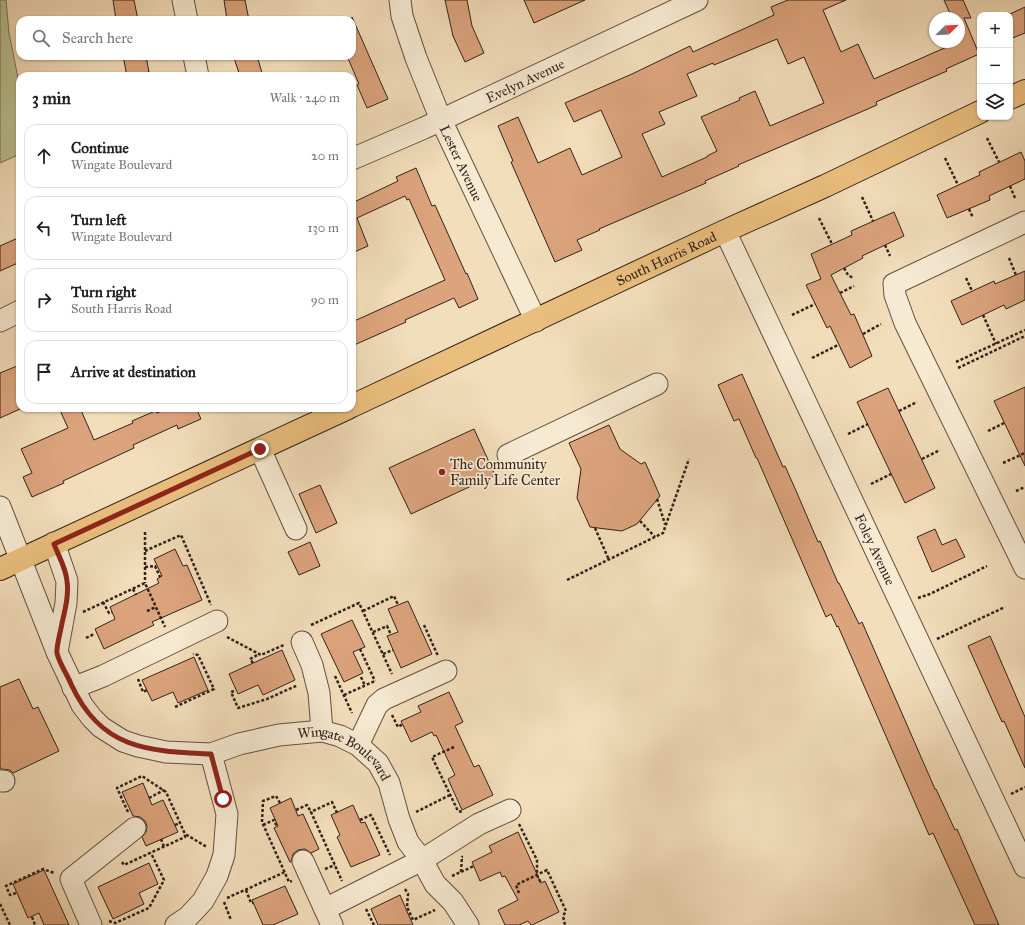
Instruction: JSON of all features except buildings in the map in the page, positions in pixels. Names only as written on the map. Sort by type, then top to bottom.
[{"type":"main road","points":[[1013,97],[1025,91]]},
{"type":"main road","name":"South Harris Road","points":[[356,404],[725,231],[825,186],[977,113]]},
{"type":"main road","points":[[0,569],[339,412]]},
{"type":"street","points":[[183,0],[186,16]]},
{"type":"street","name":"Lester Avenue","points":[[400,0],[402,16],[416,58],[441,120],[536,321]]},
{"type":"street","name":"Evelyn Avenue","points":[[356,157],[441,120],[697,0]]},
{"type":"street","points":[[195,60],[197,72]]},
{"type":"street","points":[[1025,222],[894,284],[895,295],[905,323],[1025,568]]},
{"type":"street","name":"Foley Avenue","points":[[725,231],[1025,867]]},
{"type":"street","points":[[0,321],[16,313]]},
{"type":"street","points":[[508,455],[657,384]]},
{"type":"street","points":[[260,449],[296,529]]},
{"type":"street","name":"Wingate Boulevard","points":[[0,507],[57,652],[82,705],[92,718],[109,733],[123,741],[166,752],[211,754],[239,744],[279,735],[322,731],[340,736],[358,745],[378,762],[389,783],[399,819],[408,842],[422,860],[435,884],[454,902],[468,925]]},
{"type":"street","points":[[54,544],[67,581],[66,603],[57,652]]},
{"type":"street","points":[[73,688],[103,676],[217,621]]},
{"type":"street","points":[[302,642],[312,665],[317,682],[322,731]]},
{"type":"street","points":[[358,745],[377,706],[384,699],[442,662]]},
{"type":"street","points":[[176,925],[188,918],[203,901],[217,876],[224,855],[227,814],[211,754]]},
{"type":"street","points":[[303,861],[328,917],[479,824],[510,810]]},
{"type":"street","points":[[99,923],[71,879],[132,821]]},
{"type":"path","points":[[987,138],[1000,162]]},
{"type":"path","points":[[945,158],[958,185]]},
{"type":"path","points":[[1010,186],[1015,198]]},
{"type":"path","points":[[862,197],[873,222]]},
{"type":"path","points":[[969,209],[973,218]]},
{"type":"path","points":[[819,218],[832,244]]},
{"type":"path","points":[[885,246],[890,256]]},
{"type":"path","points":[[1009,258],[1016,275]]},
{"type":"path","points":[[844,268],[848,275],[852,278]]},
{"type":"path","points":[[966,278],[972,291]]},
{"type":"path","points":[[840,293],[854,286]]},
{"type":"path","points":[[792,315],[815,304]]},
{"type":"path","points":[[983,315],[996,344]]},
{"type":"path","points":[[863,334],[881,324]]},
{"type":"path","points":[[956,362],[1025,330]]},
{"type":"path","points":[[958,368],[1025,336]]},
{"type":"path","points":[[812,358],[838,345]]},
{"type":"path","points":[[899,410],[917,402]]},
{"type":"path","points":[[988,431],[1004,423]]},
{"type":"path","points":[[848,434],[868,424]]},
{"type":"path","points":[[922,459],[940,450]]},
{"type":"path","points":[[1003,464],[1025,453]]},
{"type":"path","points":[[567,580],[663,533],[689,458]]},
{"type":"path","points":[[871,484],[891,474]]},
{"type":"path","points":[[1016,491],[1025,487]]},
{"type":"path","points":[[657,499],[666,525]]},
{"type":"path","points":[[640,521],[654,537]]},
{"type":"path","points":[[595,528],[608,560]]},
{"type":"path","points":[[145,532],[145,583],[163,622]]},
{"type":"path","points":[[145,551],[181,535],[209,597],[217,621]]},
{"type":"path","points":[[145,567],[155,566],[160,577]]},
{"type":"path","points":[[917,599],[987,566]]},
{"type":"path","points":[[77,614],[145,583]]},
{"type":"path","points":[[133,589],[136,595]]},
{"type":"path","points":[[362,611],[394,596],[398,605]]},
{"type":"path","points":[[104,602],[109,613],[112,612]]},
{"type":"path","points":[[147,611],[156,607]]},
{"type":"path","points":[[931,642],[1005,607]]},
{"type":"path","points":[[424,625],[442,662]]},
{"type":"path","points":[[373,632],[387,626],[391,635]]},
{"type":"path","points":[[86,638],[94,634]]},
{"type":"path","points":[[360,649],[375,681]]},
{"type":"path","points":[[383,654],[392,650]]},
{"type":"path","points":[[175,708],[214,689],[198,655],[191,653]]},
{"type":"path","points":[[253,663],[250,659],[259,654]]},
{"type":"path","points":[[332,670],[353,714]]},
{"type":"path","points":[[361,677],[365,686]]},
{"type":"path","points":[[234,691],[231,692],[238,708],[267,699],[299,685]]},
{"type":"path","points":[[390,710],[398,727],[403,724]]},
{"type":"path","points":[[454,747],[432,757],[458,811],[461,811]]},
{"type":"path","points":[[132,821],[117,788],[142,776],[166,792],[185,834],[210,849]]},
{"type":"path","points":[[1009,795],[1025,787]]},
{"type":"path","points":[[150,798],[164,790]]},
{"type":"path","points":[[413,813],[450,794]]},
{"type":"path","points":[[280,803],[276,796],[263,802],[262,822],[289,882]]},
{"type":"path","points":[[310,812],[332,802],[337,813]]},
{"type":"path","points":[[296,810],[307,805],[345,887]]},
{"type":"path","points":[[360,820],[371,815],[391,858]]},
{"type":"path","points":[[263,825],[274,820],[276,827]]},
{"type":"path","points":[[175,825],[180,822]]},
{"type":"path","points":[[522,829],[536,860],[537,875],[541,883]]},
{"type":"path","points":[[124,865],[185,837],[185,834]]},
{"type":"path","points":[[161,839],[164,847]]},
{"type":"path","points":[[99,923],[115,923],[149,908],[164,880],[151,853]]},
{"type":"path","points":[[461,872],[462,858],[468,854]]},
{"type":"path","points":[[16,893],[10,895],[6,886],[44,869]]},
{"type":"path","points":[[519,893],[516,885],[547,870],[566,912],[563,916],[565,925]]},
{"type":"path","points":[[231,920],[223,900],[285,872]]},
{"type":"path","points":[[403,883],[408,894],[407,908],[413,920],[440,908]]},
{"type":"path","points":[[246,890],[251,903],[253,903]]},
{"type":"path","points":[[0,904],[10,925]]},
{"type":"path","points":[[367,910],[374,925]]},
{"type":"path","points":[[32,917],[35,925]]},
{"type":"green space","points":[[0,0],[6,0],[9,33],[17,72],[16,156],[0,163]]},
{"type":"place","name":"The Community Family Life Center","points":[[442,472]]},
{"type":"route","points":[[223,799],[211,754],[166,752],[123,741],[101,727],[82,705],[57,652],[66,603],[67,581],[66,574],[54,544],[260,449]]}]
